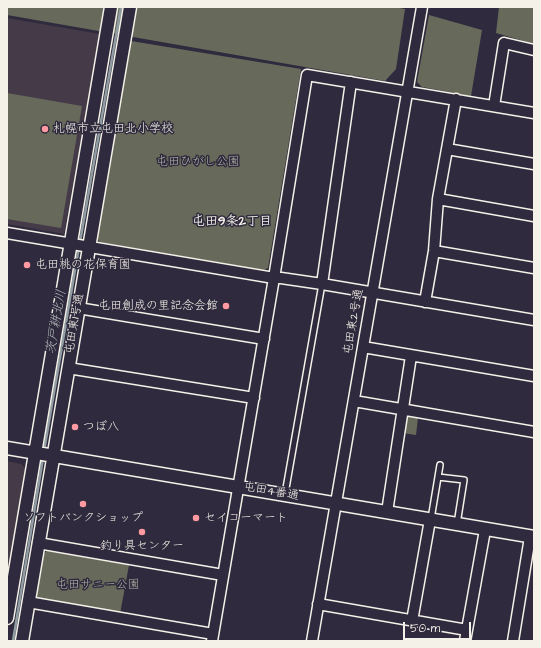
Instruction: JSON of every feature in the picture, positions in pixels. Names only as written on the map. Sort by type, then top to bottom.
[{"type":"street","name":"屯田東1号通","points":[[7,618],[44,455],[68,368],[78,308],[80,245],[111,7]]},
{"type":"street","name":"屯田東1号通","points":[[22,641],[38,543],[44,455],[80,245],[130,7]]},
{"type":"street","name":"屯田東2号通","points":[[312,641],[422,7]]},
{"type":"street","points":[[494,106],[504,43],[534,50]]},
{"type":"street","points":[[28,602],[213,638],[307,75],[534,113]]},
{"type":"street","points":[[322,284],[352,82]]},
{"type":"street","points":[[425,302],[434,251],[438,200],[456,100]]},
{"type":"street","points":[[447,149],[534,164]]},
{"type":"street","points":[[438,200],[534,216]]},
{"type":"street","points":[[7,233],[534,320]]},
{"type":"street","points":[[434,251],[534,268]]},
{"type":"street","points":[[78,308],[264,339]]},
{"type":"street","points":[[363,347],[534,376]]},
{"type":"street","points":[[387,512],[411,356]]},
{"type":"street","points":[[68,368],[254,398]]},
{"type":"street","points":[[354,401],[534,432]]},
{"type":"street","name":"屯田4番通","points":[[7,448],[532,537]]},
{"type":"street","points":[[412,621],[430,520]]},
{"type":"street","points":[[465,641],[485,530]]},
{"type":"street","points":[[513,641],[532,537]]},
{"type":"street","points":[[38,543],[224,575]]},
{"type":"street","points":[[318,604],[467,630]]},
{"type":"lane","points":[[285,495],[322,284]]},
{"type":"lane","points":[[430,520],[440,465]]},
{"type":"lane","points":[[438,477],[464,480],[456,525]]},
{"type":"shaded area","name":"札幌市立屯田北小学校","points":[[7,18],[100,34],[64,234],[7,224]]},
{"type":"shaded area","points":[[7,461],[21,464],[27,470],[7,583]]},
{"type":"green space","points":[[7,7],[394,7],[405,9],[396,69],[385,81],[7,15]]},
{"type":"green space","points":[[499,7],[534,7],[534,44],[496,33]]},
{"type":"green space","points":[[429,15],[482,30],[471,96],[422,87],[417,82]]},
{"type":"green space","name":"屯田ひがし公園","points":[[131,41],[301,69],[268,268],[264,270],[100,242],[96,238]]},
{"type":"green space","points":[[7,93],[82,106],[61,228],[7,219]]},
{"type":"green space","points":[[406,415],[418,418],[416,435],[403,433]]},
{"type":"green space","name":"屯田サニー公園","points":[[47,551],[129,565],[120,614],[39,599],[36,595],[43,554]]},
{"type":"waterway","name":"茨戸耕北川","points":[[80,242],[121,7]]},
{"type":"waterway","name":"茨戸耕北川","points":[[44,451],[79,247]]},
{"type":"waterway","name":"茨戸耕北川","points":[[13,641],[43,458]]},
{"type":"place","name":"札幌市立屯田北小学校","points":[[45,129]]},
{"type":"place","name":"屯田桃の花保育園","points":[[27,265]]},
{"type":"place","name":"屯田創成の里記念会館","points":[[226,306]]},
{"type":"place","name":"つぼ八","points":[[75,427]]},
{"type":"place","name":"ソフトバンクショップ","points":[[83,504]]},
{"type":"place","name":"セイコーマート","points":[[196,518]]},
{"type":"place","name":"釣り具センター","points":[[142,532]]},
{"type":"district","name":"屯田9条2丁目","points":[[232,222]]}]
